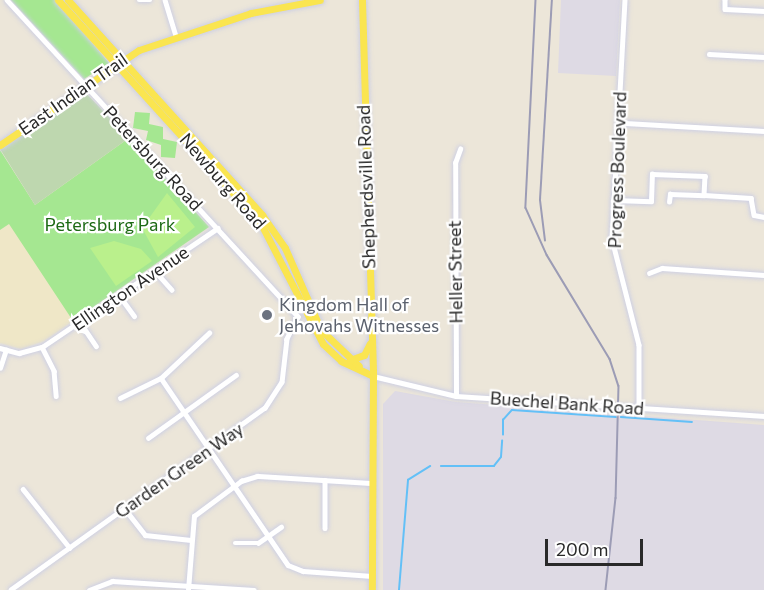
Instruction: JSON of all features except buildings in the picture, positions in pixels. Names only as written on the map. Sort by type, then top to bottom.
[{"type":"main road","name":"Newburg Road","points":[[58,0],[119,60],[262,215],[285,248],[321,330],[364,372]]},
{"type":"main road","name":"Newburg Road","points":[[68,0],[261,224],[323,344],[373,376]]},
{"type":"main road","name":"East Indian Trail","points":[[0,145],[119,60],[176,36],[262,10],[320,0]]},
{"type":"main road","name":"Shepherdsville Road","points":[[362,0],[373,376],[372,590]]},
{"type":"main road","points":[[350,360],[364,355],[372,335]]},
{"type":"street","name":"Petersburg Road","points":[[7,0],[298,316]]},
{"type":"street","points":[[139,0],[150,0]]},
{"type":"street","points":[[165,0],[176,36]]},
{"type":"street","name":"Progress Boulevard","points":[[625,0],[613,200],[616,267],[639,345],[639,408]]},
{"type":"street","points":[[725,0],[725,9],[764,12]]},
{"type":"street","points":[[709,54],[764,57]]},
{"type":"street","points":[[625,123],[764,131]]},
{"type":"street","name":"Heller Street","points":[[456,396],[455,163],[460,149]]},
{"type":"street","points":[[613,200],[651,201],[652,174],[705,176],[704,195]]},
{"type":"street","points":[[669,202],[670,194],[752,198],[753,215],[764,216]]},
{"type":"street","name":"Ellington Avenue","points":[[42,347],[218,228]]},
{"type":"street","points":[[650,273],[662,268],[764,275]]},
{"type":"street","points":[[155,271],[172,290]]},
{"type":"street","points":[[119,295],[134,316]]},
{"type":"street","name":"Garden Green Way","points":[[11,590],[207,450],[274,399],[284,376],[288,333],[298,316]]},
{"type":"street","points":[[80,322],[96,346]]},
{"type":"street","points":[[120,398],[161,378],[209,333]]},
{"type":"street","points":[[0,368],[3,349],[42,347],[54,371],[56,396]]},
{"type":"street","points":[[148,438],[236,375]]},
{"type":"street","name":"Buechel Bank Road","points":[[373,376],[456,396],[764,416]]},
{"type":"street","points":[[161,378],[232,487],[295,570],[372,576]]},
{"type":"street","points":[[188,588],[194,516],[232,487],[252,476],[372,483]]},
{"type":"street","points":[[325,480],[325,528]]},
{"type":"street","points":[[23,489],[69,548]]},
{"type":"street","points":[[125,509],[145,535],[191,540]]},
{"type":"street","points":[[235,543],[256,544],[281,527]]},
{"type":"street","points":[[89,590],[101,583],[254,590]]},
{"type":"shaded area","points":[[561,0],[620,0],[616,76],[558,73]]},
{"type":"shaded area","name":"Petersburg Park","points":[[129,138],[209,227],[44,341],[21,349],[0,343],[0,230]]},
{"type":"shaded area","points":[[395,391],[456,402],[764,425],[764,590],[383,590],[383,404]]},
{"type":"green space","points":[[11,0],[56,0],[109,63],[84,79]]},
{"type":"green space","points":[[85,92],[129,138],[35,205],[0,149]]},
{"type":"green space","points":[[135,112],[150,113],[149,124],[163,127],[163,139],[177,142],[175,158],[161,157],[161,145],[146,140],[148,131],[133,128]]},
{"type":"green space","name":"Petersburg Park","points":[[129,138],[209,227],[73,321],[9,224],[0,230],[0,150],[35,205]]},
{"type":"green space","points":[[167,193],[195,227],[158,257],[142,228]]},
{"type":"green space","points":[[114,241],[141,249],[152,261],[116,286],[90,248]]},
{"type":"waterway","points":[[503,435],[503,420],[512,410],[616,417]]},
{"type":"waterway","points":[[621,417],[692,422]]},
{"type":"waterway","points":[[441,466],[494,466],[501,457],[502,441]]},
{"type":"waterway","points":[[399,590],[408,480],[430,466]]},
{"type":"railway","points":[[536,0],[526,208],[547,255],[610,359],[619,386],[616,498],[606,590]]},
{"type":"railway","points":[[545,241],[540,200],[552,0]]},
{"type":"place","name":"Kingdom Hall of Jehovahs Witnesses","points":[[267,315]]}]
